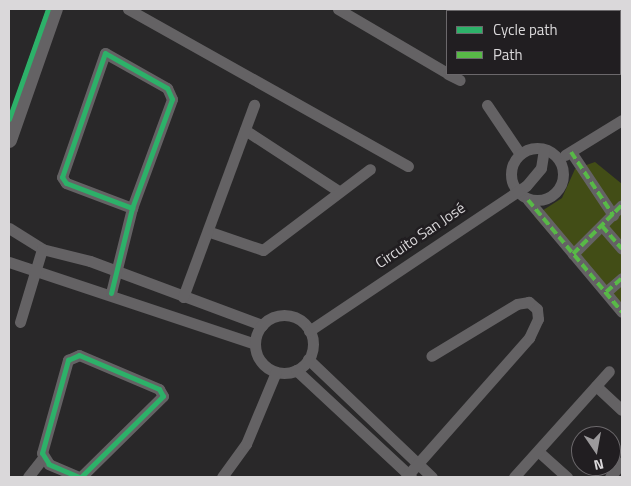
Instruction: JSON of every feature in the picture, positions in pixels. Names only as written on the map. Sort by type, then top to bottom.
[{"type":"main road","points":[[9,140],[54,9]]},
{"type":"street","points":[[128,9],[408,166]]},
{"type":"street","points":[[338,9],[446,73]]},
{"type":"street","points":[[111,293],[132,208],[172,94],[105,53],[62,177],[66,183],[132,208]]},
{"type":"street","points":[[450,75],[460,80]]},
{"type":"street","points":[[183,297],[210,232],[254,105]]},
{"type":"street","points":[[487,105],[520,154]]},
{"type":"street","points":[[558,158],[622,120]]},
{"type":"street","points":[[245,130],[337,190]]},
{"type":"street","points":[[520,154],[544,150],[558,158],[564,169],[561,182],[546,197],[528,200]]},
{"type":"street","name":"Circuito San José","points":[[309,331],[517,192],[541,168],[544,150]]},
{"type":"street","points":[[571,152],[613,215]]},
{"type":"street","points":[[520,154],[511,173],[517,192],[528,200],[622,312]]},
{"type":"street","points":[[210,232],[263,250],[337,190],[370,169]]},
{"type":"street","points":[[573,254],[622,204]]},
{"type":"street","points":[[602,226],[622,249]]},
{"type":"street","points":[[9,228],[42,249],[262,325],[287,316],[309,331],[312,348],[308,359],[296,370],[276,372],[260,361],[255,344],[262,325]]},
{"type":"street","points":[[20,322],[42,249]]},
{"type":"street","points":[[9,262],[36,268],[255,344]]},
{"type":"street","points":[[606,292],[622,278]]},
{"type":"street","points":[[411,472],[529,338],[538,314],[529,302],[517,304],[431,356]]},
{"type":"street","points":[[28,477],[44,458],[72,356],[79,355],[162,390],[163,399],[80,477],[44,458]]},
{"type":"street","points":[[308,359],[411,472]]},
{"type":"street","points":[[296,370],[411,472],[432,477]]},
{"type":"street","points":[[514,477],[539,452],[608,371]]},
{"type":"street","points":[[222,477],[246,444],[276,372]]},
{"type":"street","points":[[596,386],[622,410]]},
{"type":"street","points":[[539,452],[567,477]]},
{"type":"street","points":[[610,477],[622,462]]},
{"type":"green space","points":[[595,162],[622,184],[622,316],[534,216],[562,198],[575,169]]},
{"type":"marked path","points":[[571,152],[613,215]]},
{"type":"marked path","points":[[528,200],[622,312]]},
{"type":"marked path","points":[[573,254],[622,205]]},
{"type":"marked path","points":[[602,226],[622,249]]},
{"type":"marked path","points":[[606,292],[622,278]]},
{"type":"cycle path","points":[[9,119],[48,9]]},
{"type":"cycle path","points":[[111,293],[132,208],[172,99],[167,88],[105,53],[62,177],[66,183],[132,208]]},
{"type":"cycle path","points":[[79,477],[49,464],[42,453],[68,360],[79,355],[159,389],[163,396],[81,477]]}]
